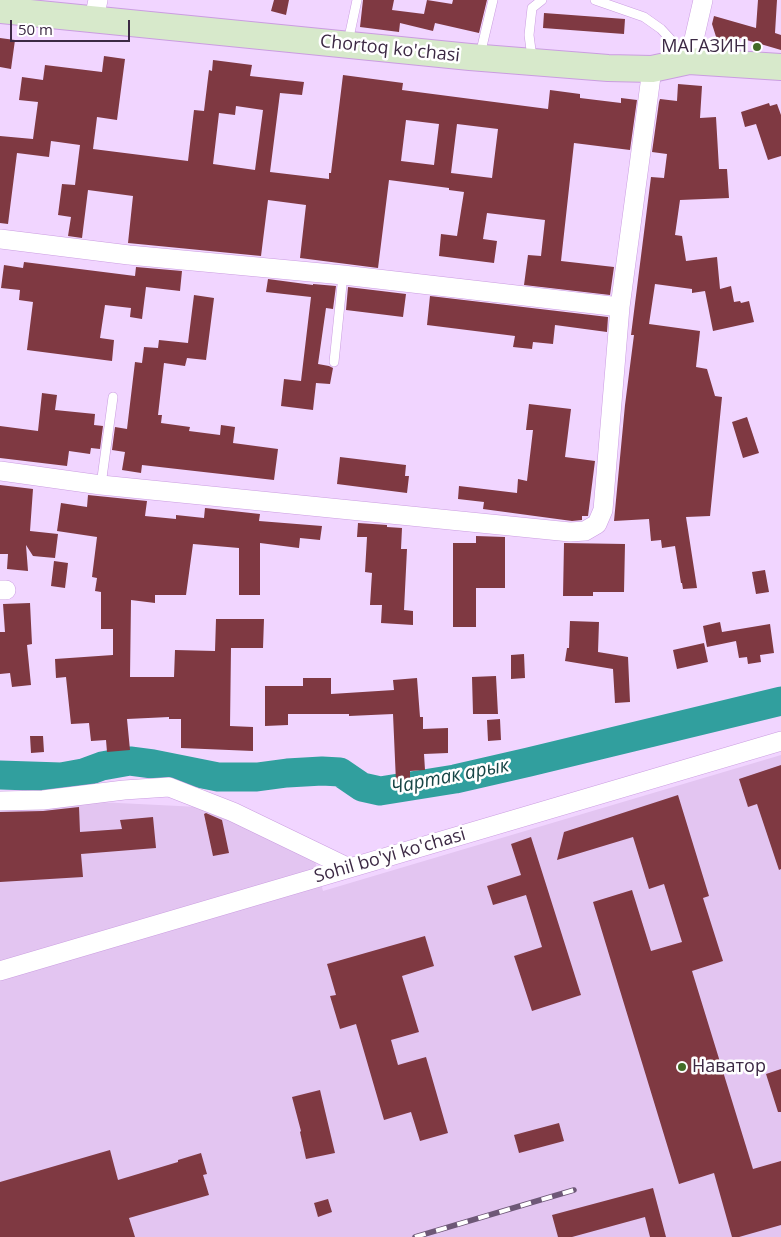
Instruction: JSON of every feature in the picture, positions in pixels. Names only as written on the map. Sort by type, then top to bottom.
[{"type":"street","points":[[684,62],[703,0]]},
{"type":"street","name":"Chortoq ko'chasi","points":[[0,10],[96,10],[348,45],[608,68],[652,69],[684,62],[781,67]]},
{"type":"street","points":[[0,471],[102,485],[570,532],[585,531],[597,524],[603,510],[620,306],[652,69]]},
{"type":"street","points":[[0,239],[129,255],[343,275],[620,306]]},
{"type":"street","name":"Sohil bo'yi ko'chasi","points":[[0,971],[781,741]]},
{"type":"street","points":[[0,801],[44,800],[124,790],[168,787],[233,812],[349,868]]},
{"type":"lane","points":[[348,45],[357,0]]},
{"type":"lane","points":[[480,58],[493,0]]},
{"type":"lane","points":[[536,62],[531,50],[529,35],[532,8],[542,0]]},
{"type":"lane","points":[[595,0],[644,17],[661,29],[673,42],[684,62]]},
{"type":"lane","points":[[334,362],[343,275]]},
{"type":"lane","points":[[102,485],[113,397]]},
{"type":"shaded area","points":[[781,755],[781,1237],[0,1237],[0,807],[78,801],[219,808],[314,857],[323,891]]},
{"type":"building","points":[[274,0],[289,0],[286,15],[271,11]]},
{"type":"building","points":[[363,0],[394,0],[392,10],[424,14],[427,0],[452,4],[453,0],[487,0],[479,33],[435,23],[433,31],[400,23],[399,32],[360,27]]},
{"type":"building","points":[[758,0],[777,0],[775,33],[781,35],[781,50],[740,38],[737,49],[718,43],[712,24],[714,16],[756,28]]},
{"type":"building","points":[[544,13],[625,19],[624,34],[543,28]]},
{"type":"building","points":[[0,38],[15,40],[11,69],[0,67]]},
{"type":"building","points":[[104,56],[125,59],[117,120],[97,117],[93,149],[188,161],[194,110],[204,111],[209,70],[212,71],[213,60],[252,65],[250,76],[304,82],[302,95],[280,93],[270,172],[329,179],[343,75],[403,83],[402,90],[548,109],[550,90],[580,94],[580,98],[621,103],[621,98],[637,100],[630,150],[574,143],[561,261],[614,267],[610,295],[524,285],[528,255],[541,256],[545,220],[487,213],[483,239],[497,241],[494,263],[439,256],[441,234],[457,236],[464,192],[449,190],[449,188],[389,180],[378,268],[300,258],[306,205],[268,200],[261,256],[128,243],[133,196],[88,190],[82,238],[68,236],[71,217],[58,215],[62,184],[75,185],[80,145],[51,141],[49,157],[17,153],[8,224],[0,223],[0,136],[33,139],[38,102],[19,100],[22,77],[43,80],[45,65],[102,72]],"holes":[[[236,106],[263,110],[255,170],[213,164],[219,113],[235,115]],[[406,120],[439,124],[434,165],[401,161]],[[457,124],[498,129],[492,178],[451,173]]]},
{"type":"building","points":[[678,84],[702,86],[700,118],[716,117],[719,169],[727,169],[729,198],[680,200],[675,235],[682,236],[686,261],[717,257],[720,289],[731,286],[734,302],[749,301],[754,322],[713,331],[705,291],[692,293],[692,289],[655,284],[649,324],[700,331],[696,367],[707,369],[715,396],[722,397],[710,516],[686,517],[697,588],[683,589],[675,546],[662,548],[661,540],[651,541],[649,519],[614,521],[634,335],[631,335],[651,177],[664,178],[667,154],[652,152],[659,102],[660,99],[677,101]]},
{"type":"building","points":[[769,103],[770,106],[777,104],[781,115],[781,156],[768,160],[756,124],[745,127],[741,112]]},
{"type":"building","points":[[24,262],[135,276],[136,267],[182,271],[180,291],[146,287],[142,319],[130,317],[131,308],[105,305],[100,338],[114,340],[112,361],[27,350],[33,302],[19,300],[20,290],[1,288],[4,265],[23,268]]},
{"type":"building","points":[[268,279],[336,286],[333,309],[326,308],[318,364],[333,368],[330,384],[316,383],[313,410],[281,406],[284,379],[301,381],[311,297],[266,292]]},
{"type":"building","points":[[348,287],[406,294],[403,317],[346,310]]},
{"type":"building","points":[[194,295],[214,298],[206,360],[187,358],[185,366],[164,363],[158,415],[162,415],[161,423],[190,427],[189,431],[220,435],[221,425],[235,427],[233,443],[278,449],[274,480],[142,465],[141,473],[122,470],[125,452],[112,450],[115,427],[127,429],[135,362],[142,363],[144,347],[158,348],[159,340],[188,343]]},
{"type":"building","points":[[430,296],[608,317],[607,332],[555,325],[553,344],[533,342],[532,349],[513,347],[515,336],[427,325]]},
{"type":"building","points":[[42,393],[57,395],[55,410],[95,414],[94,425],[103,426],[100,449],[91,448],[90,454],[69,451],[67,466],[0,458],[0,426],[38,431]]},
{"type":"building","points":[[529,404],[571,409],[565,457],[595,461],[588,516],[582,516],[582,520],[572,521],[483,509],[484,502],[458,499],[459,486],[517,493],[518,479],[527,481],[533,430],[526,430]]},
{"type":"building","points":[[747,417],[759,453],[743,458],[732,422]]},
{"type":"building","points":[[340,457],[406,465],[405,476],[409,476],[407,493],[337,484]]},
{"type":"building","points":[[0,485],[33,489],[30,531],[58,534],[55,558],[33,556],[26,545],[28,571],[7,569],[8,554],[0,554]]},
{"type":"building","points":[[88,495],[147,501],[145,516],[176,519],[176,515],[204,518],[205,508],[260,514],[259,521],[322,526],[320,540],[300,538],[299,548],[260,543],[260,595],[239,595],[239,548],[193,544],[186,595],[155,595],[155,603],[131,600],[130,677],[174,677],[175,650],[215,651],[216,619],[264,619],[263,648],[231,648],[230,726],[253,727],[253,751],[181,748],[181,719],[169,719],[169,717],[127,719],[130,750],[107,752],[106,740],[91,741],[89,723],[71,724],[66,677],[56,678],[55,659],[113,655],[113,629],[101,629],[101,592],[95,591],[97,578],[92,577],[97,537],[57,531],[61,503],[87,507]]},
{"type":"building","points":[[358,523],[402,528],[401,549],[407,549],[404,610],[413,611],[413,625],[381,623],[382,605],[370,605],[372,573],[365,572],[367,537],[357,537]]},
{"type":"building","points":[[476,536],[505,537],[505,588],[476,588],[476,627],[453,627],[453,543],[476,543]]},
{"type":"building","points":[[564,543],[625,544],[624,592],[593,592],[593,596],[563,596]]},
{"type":"building","points":[[54,561],[68,563],[65,588],[51,586]]},
{"type":"building","points":[[765,570],[769,592],[756,594],[752,572]]},
{"type":"building","points":[[30,603],[32,644],[27,645],[31,685],[12,687],[10,673],[0,674],[0,632],[5,632],[3,604]]},
{"type":"building","points":[[570,621],[599,622],[598,652],[628,657],[630,702],[615,703],[613,669],[565,661],[567,648],[569,648]]},
{"type":"building","points":[[720,622],[722,632],[770,624],[774,653],[760,655],[761,662],[748,664],[747,657],[739,658],[736,641],[707,647],[703,626]]},
{"type":"building","points":[[704,643],[708,662],[677,669],[673,650]]},
{"type":"building","points":[[524,654],[525,678],[511,679],[511,655]]},
{"type":"building","points":[[496,676],[498,714],[473,714],[472,677]]},
{"type":"building","points":[[303,678],[331,678],[331,694],[394,690],[393,680],[417,678],[420,717],[423,717],[423,729],[448,728],[448,753],[424,754],[425,770],[410,771],[410,781],[396,782],[393,714],[349,716],[349,714],[288,714],[288,725],[265,726],[265,686],[303,686]]},
{"type":"building","points":[[500,719],[501,740],[488,741],[487,720]]},
{"type":"building","points":[[30,736],[43,736],[44,752],[31,753]]},
{"type":"building","points":[[781,765],[781,869],[779,870],[757,804],[748,807],[739,779]]},
{"type":"building","name":"Наватор","points":[[678,795],[709,896],[703,898],[723,961],[692,971],[753,1169],[781,1161],[781,1225],[739,1237],[732,1237],[714,1173],[679,1184],[593,902],[632,890],[651,951],[682,942],[664,884],[649,889],[633,837],[557,860],[564,832]]},
{"type":"building","points":[[79,807],[80,832],[122,829],[120,820],[153,817],[156,848],[81,854],[83,877],[0,882],[0,812],[43,811]]},
{"type":"building","points":[[206,813],[222,820],[229,853],[213,856],[204,814]]},
{"type":"building","points":[[531,837],[581,995],[532,1011],[514,956],[542,947],[526,895],[493,905],[487,886],[521,875],[511,844]]},
{"type":"building","points":[[425,936],[434,966],[402,976],[419,1032],[391,1040],[398,1065],[426,1057],[448,1133],[420,1141],[411,1112],[384,1120],[356,1024],[340,1029],[330,996],[336,995],[327,964]]},
{"type":"building","points":[[781,1069],[781,1112],[778,1112],[766,1074]]},
{"type":"building","points":[[320,1090],[335,1153],[306,1159],[292,1097]]},
{"type":"building","points":[[559,1123],[564,1141],[519,1153],[514,1135]]},
{"type":"building","points":[[110,1150],[118,1180],[201,1153],[207,1174],[203,1175],[209,1195],[129,1218],[135,1237],[0,1237],[0,1182]]},
{"type":"building","points":[[653,1188],[666,1237],[650,1237],[645,1217],[572,1237],[558,1237],[552,1215]]},
{"type":"building","points":[[328,1199],[332,1212],[318,1217],[314,1203]]},
{"type":"waterway","name":"Чартак арык","points":[[0,775],[61,777],[130,761],[218,777],[257,777],[322,771],[340,772],[362,787],[380,791],[455,779],[781,701]]},
{"type":"railway","points":[[415,1237],[574,1190]]},
{"type":"place","name":"МАГАЗИН","points":[[757,47]]},
{"type":"place","name":"Наватор","points":[[682,1067]]}]
